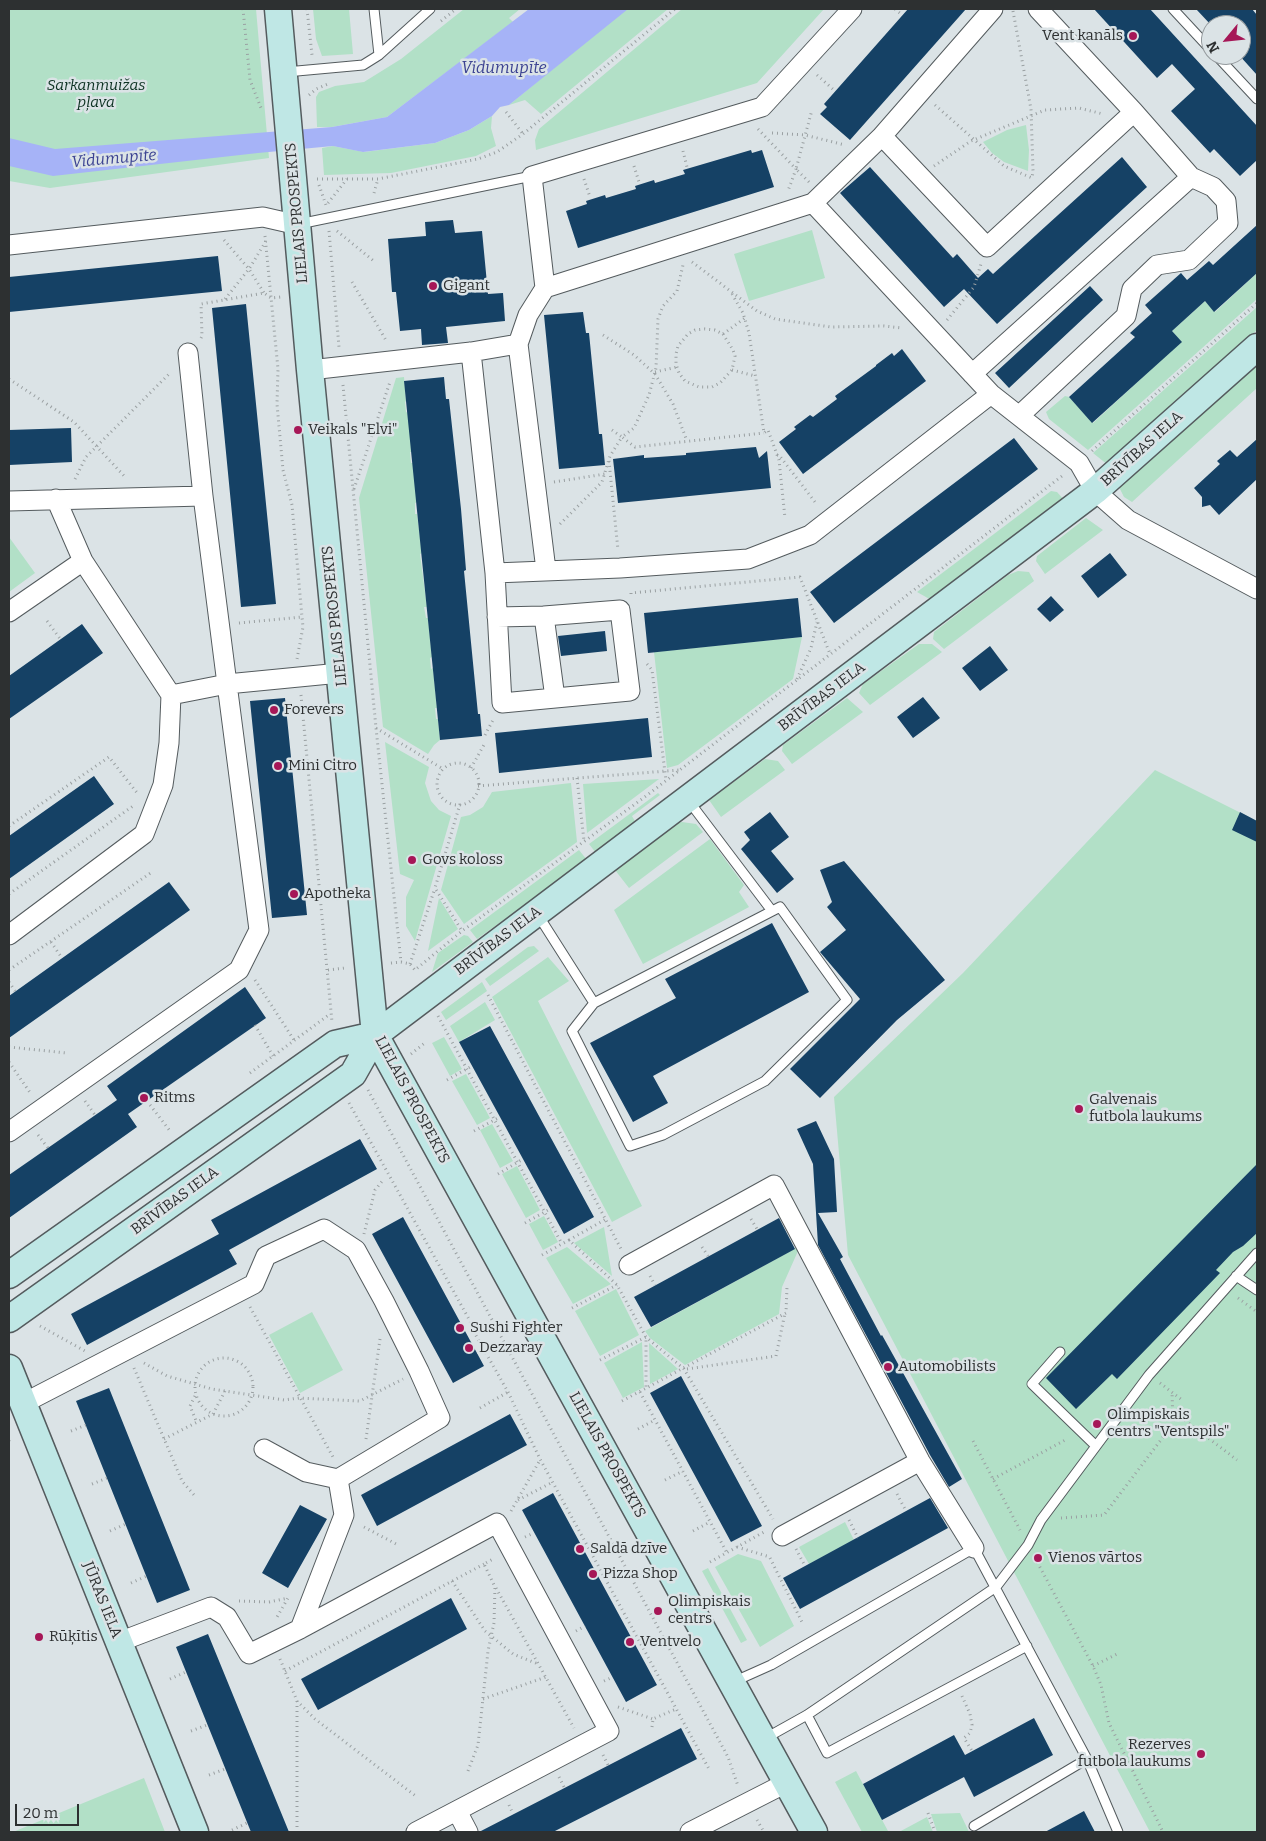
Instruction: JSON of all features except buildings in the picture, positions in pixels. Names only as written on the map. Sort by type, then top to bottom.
[{"type":"main road","name":"LIELAIS PROSPEKTS","points":[[278,9],[285,98],[306,184],[298,225],[310,370],[375,1035],[814,1832]]},
{"type":"main road","name":"BRĪVĪBAS IELA","points":[[9,1319],[353,1074],[375,1035],[1095,491],[1257,347]]},
{"type":"main road","name":"BRĪVĪBAS IELA","points":[[9,1275],[335,1044],[375,1035]]},
{"type":"main road","name":"JŪRAS IELA","points":[[9,1368],[195,1832]]},
{"type":"street","points":[[545,288],[532,176],[762,107],[852,9]]},
{"type":"street","points":[[546,570],[518,344],[528,314],[545,288],[814,195],[882,136],[993,9]]},
{"type":"street","points":[[1020,415],[1126,316],[1132,289],[1157,265],[1189,260],[1228,223],[1226,201],[1213,186],[1191,177],[1130,116],[1038,9]]},
{"type":"street","points":[[882,136],[987,247],[1130,116]]},
{"type":"street","points":[[972,374],[1191,177]]},
{"type":"street","points":[[814,195],[935,335],[972,374],[992,394],[1080,463],[1095,491],[1128,520],[1257,589]]},
{"type":"street","points":[[9,245],[264,217],[298,225]]},
{"type":"street","points":[[310,370],[471,352],[518,344]]},
{"type":"street","points":[[471,352],[495,573],[502,703],[630,691],[620,610],[544,616],[498,617]]},
{"type":"street","points":[[9,1132],[239,970],[259,930],[218,625],[188,353]]},
{"type":"street","points":[[495,573],[620,568],[748,559],[810,535],[992,394]]},
{"type":"street","points":[[9,501],[203,496]]},
{"type":"street","points":[[9,935],[144,834],[164,785],[169,743],[171,695],[83,561],[56,499]]},
{"type":"street","points":[[9,612],[83,561]]},
{"type":"street","points":[[544,616],[555,698]]},
{"type":"street","points":[[171,695],[227,684],[340,674]]},
{"type":"street","points":[[629,1265],[774,1185],[920,1461],[974,1548]]},
{"type":"street","points":[[24,1403],[254,1284],[266,1256],[324,1229],[356,1250],[384,1301],[440,1418],[341,1477],[306,1472],[264,1449]]},
{"type":"street","points":[[780,1534],[920,1461]]},
{"type":"street","points":[[300,1629],[344,1515],[341,1477]]},
{"type":"street","points":[[118,1642],[211,1607],[227,1617],[249,1654],[300,1629],[497,1524],[609,1731],[416,1832]]},
{"type":"street","points":[[690,1832],[786,1782]]},
{"type":"street","points":[[457,1811],[468,1832]]},
{"type":"lane","points":[[374,9],[379,55]]},
{"type":"lane","points":[[283,72],[363,65],[379,55],[430,9]]},
{"type":"lane","points":[[1173,9],[1201,39]]},
{"type":"lane","points":[[1225,65],[1257,99]]},
{"type":"lane","points":[[298,225],[532,176]]},
{"type":"lane","points":[[687,799],[772,911]]},
{"type":"lane","points":[[780,907],[847,1000],[765,1082],[663,1135],[630,1146],[572,1031],[594,1003],[780,907]]},
{"type":"lane","points":[[537,912],[594,1003]]},
{"type":"lane","points":[[763,1740],[807,1714],[996,1587],[1028,1544],[1041,1520],[1149,1375],[1257,1253]]},
{"type":"lane","points":[[1236,1276],[1257,1290]]},
{"type":"lane","points":[[1060,1352],[1032,1384],[1096,1446]]},
{"type":"lane","points":[[732,1683],[771,1665],[974,1548],[1087,1759],[1118,1832]]},
{"type":"lane","points":[[807,1714],[828,1753],[1027,1646]]},
{"type":"lane","points":[[974,1826],[1087,1759]]},
{"type":"path","points":[[244,9],[250,80],[262,111]]},
{"type":"path","points":[[308,9],[313,69]]},
{"type":"path","points":[[306,184],[347,179],[378,179],[478,159],[497,152],[523,134],[675,9]]},
{"type":"path","points":[[895,9],[902,16]]},
{"type":"path","points":[[1013,9],[1031,116],[1033,171],[1020,217]]},
{"type":"path","points":[[920,92],[1004,166],[1032,178]]},
{"type":"path","points":[[920,177],[942,159],[974,140],[1045,110],[1079,108],[1130,116]]},
{"type":"path","points":[[785,199],[796,169],[812,110]]},
{"type":"path","points":[[506,112],[523,134]]},
{"type":"path","points":[[772,133],[805,135],[867,150]]},
{"type":"path","points":[[766,135],[796,169],[814,195]]},
{"type":"path","points":[[306,184],[326,205],[347,179]]},
{"type":"path","points":[[375,262],[339,232],[329,229],[376,728],[401,962]]},
{"type":"path","points":[[221,237],[249,269],[264,293],[271,298]]},
{"type":"path","points":[[225,299],[249,269],[266,241]]},
{"type":"path","points":[[935,335],[974,287],[987,247]]},
{"type":"path","points":[[544,544],[554,535],[561,522],[602,482],[609,459],[622,437],[634,428],[649,395],[655,373],[658,319],[663,306],[677,291],[685,256],[757,312],[775,319],[831,327],[884,326],[905,328]]},
{"type":"path","points":[[352,282],[398,360]]},
{"type":"path","points":[[731,292],[745,318],[749,333],[764,433]]},
{"type":"path","points":[[56,499],[75,480],[86,457],[188,353],[202,336],[200,304],[264,293]]},
{"type":"path","points":[[415,970],[462,931],[680,770],[1080,463],[1257,303]]},
{"type":"path","points":[[723,334],[745,318]]},
{"type":"path","points":[[695,330],[715,330],[723,334],[734,350],[735,356],[732,370],[720,383],[706,388],[692,386],[685,382],[678,373],[676,354],[678,346],[688,334],[695,330]]},
{"type":"path","points":[[603,335],[634,355],[655,373],[673,404],[687,441]]},
{"type":"path","points":[[655,373],[677,367]]},
{"type":"path","points":[[732,370],[755,376]]},
{"type":"path","points":[[9,379],[74,422],[146,498]]},
{"type":"path","points":[[353,492],[390,381]]},
{"type":"path","points":[[612,430],[636,447],[764,433],[768,430],[777,455],[785,518]]},
{"type":"path","points":[[777,455],[780,455],[815,502]]},
{"type":"path","points":[[609,459],[619,558]]},
{"type":"path","points":[[548,482],[605,474]]},
{"type":"path","points":[[632,601],[631,593],[800,577],[830,654]]},
{"type":"path","points":[[218,625],[302,616]]},
{"type":"path","points":[[47,621],[61,640]]},
{"type":"path","points":[[797,680],[810,648],[817,622]]},
{"type":"path","points":[[642,658],[652,670],[666,780]]},
{"type":"path","points":[[376,728],[443,769]]},
{"type":"path","points":[[471,768],[486,743]]},
{"type":"path","points":[[9,826],[109,757],[143,799]]},
{"type":"path","points":[[457,763],[471,768],[476,773],[478,786],[474,796],[460,804],[452,804],[444,800],[439,793],[437,785],[438,776],[443,769],[457,763]]},
{"type":"path","points":[[478,786],[680,770]]},
{"type":"path","points":[[577,778],[584,842]]},
{"type":"path","points":[[410,964],[460,804]]},
{"type":"path","points":[[9,894],[135,805]]},
{"type":"path","points":[[9,970],[152,872]]},
{"type":"path","points":[[435,888],[462,931]]},
{"type":"path","points":[[51,942],[62,958]]},
{"type":"path","points":[[9,982],[15,991]]},
{"type":"path","points":[[488,995],[629,1265],[617,1285],[572,1308]]},
{"type":"path","points":[[435,1012],[562,1244]]},
{"type":"path","points":[[330,1014],[335,1044]]},
{"type":"path","points":[[255,1025],[273,1056]]},
{"type":"path","points":[[9,1047],[67,1053]]},
{"type":"path","points":[[9,1062],[42,1109]]},
{"type":"path","points":[[447,1080],[472,1066]]},
{"type":"path","points":[[353,1074],[367,1088],[376,1103],[724,1748],[738,1786]]},
{"type":"path","points":[[147,1101],[170,1131]]},
{"type":"path","points":[[348,1102],[508,1392],[540,1459],[709,1769]]},
{"type":"path","points":[[474,1131],[500,1117]]},
{"type":"path","points":[[498,1174],[523,1160]]},
{"type":"path","points":[[356,1250],[364,1234],[375,1190],[384,1179]]},
{"type":"path","points":[[525,1222],[550,1209]]},
{"type":"path","points":[[542,1255],[606,1219]]},
{"type":"path","points":[[569,1240],[617,1285],[646,1337],[684,1369],[780,1534],[806,1566]]},
{"type":"path","points":[[684,1369],[776,1356],[786,1312],[787,1287]]},
{"type":"path","points":[[1226,1288],[1257,1312]]},
{"type":"path","points":[[241,1291],[341,1477]]},
{"type":"path","points":[[622,1401],[786,1312]]},
{"type":"path","points":[[35,1323],[90,1353],[111,1358],[136,1359],[168,1376],[194,1384],[284,1400],[299,1398],[360,1401],[419,1371]]},
{"type":"path","points":[[600,1360],[646,1337]]},
{"type":"path","points":[[646,1337],[646,1388]]},
{"type":"path","points":[[368,1425],[380,1338]]},
{"type":"path","points":[[229,1357],[244,1365],[249,1371],[253,1386],[252,1394],[244,1408],[237,1413],[221,1416],[213,1414],[199,1404],[195,1396],[194,1384],[196,1376],[206,1363],[213,1359],[229,1357]]},
{"type":"path","points":[[130,1359],[182,1481],[194,1495]]},
{"type":"path","points":[[1149,1375],[1182,1400]]},
{"type":"path","points":[[164,1439],[213,1414],[225,1391]]},
{"type":"path","points":[[480,1408],[508,1392]]},
{"type":"path","points":[[640,1392],[727,1552]]},
{"type":"path","points":[[1041,1520],[1104,1515],[1173,1424],[1172,1392]]},
{"type":"path","points":[[195,1396],[190,1406],[197,1423]]},
{"type":"path","points":[[1173,1411],[1237,1460]]},
{"type":"path","points":[[638,1430],[655,1420]]},
{"type":"path","points":[[71,1431],[86,1425]]},
{"type":"path","points":[[993,1479],[1081,1431]]},
{"type":"path","points":[[972,1441],[1093,1666],[1101,1685],[1108,1723],[1164,1832]]},
{"type":"path","points":[[509,1514],[540,1459]]},
{"type":"path","points":[[665,1480],[683,1471]]},
{"type":"path","points":[[92,1484],[107,1478]]},
{"type":"path","points":[[518,1500],[553,1482]]},
{"type":"path","points":[[895,1490],[906,1511]]},
{"type":"path","points":[[846,1516],[858,1538]]},
{"type":"path","points":[[693,1531],[710,1522]]},
{"type":"path","points":[[110,1531],[126,1524]]},
{"type":"path","points":[[364,1527],[398,1545]]},
{"type":"path","points":[[710,1562],[737,1547],[780,1534]]},
{"type":"path","points":[[737,1547],[770,1558],[802,1622]]},
{"type":"path","points":[[770,1558],[776,1554]]},
{"type":"path","points":[[285,1671],[501,1555]]},
{"type":"path","points":[[484,1564],[578,1736]]},
{"type":"path","points":[[131,1583],[147,1576]]},
{"type":"path","points":[[452,1581],[485,1631],[513,1654],[539,1664]]},
{"type":"path","points":[[468,1771],[478,1745],[494,1623],[495,1587]]},
{"type":"path","points":[[1093,1666],[1119,1653]]},
{"type":"path","points":[[278,1656],[297,1701],[297,1832]]},
{"type":"path","points":[[170,1679],[186,1672]]},
{"type":"path","points":[[483,1699],[546,1676]]},
{"type":"path","points":[[601,1683],[613,1677]]},
{"type":"path","points":[[297,1701],[315,1719],[417,1798]]},
{"type":"path","points":[[614,1706],[653,1719],[676,1709]]},
{"type":"path","points":[[970,1714],[972,1725],[970,1733],[964,1738],[972,1751]]},
{"type":"path","points":[[652,1727],[653,1719]]},
{"type":"path","points":[[191,1731],[207,1725]]},
{"type":"path","points":[[602,1752],[608,1765]]},
{"type":"path","points":[[209,1775],[225,1769]]},
{"type":"path","points":[[928,1813],[935,1832]]},
{"type":"path","points":[[756,1819],[764,1832]]},
{"type":"path","points":[[232,1830],[247,1824]]},
{"type":"green space","name":"Sarkanmuižas pļava","points":[[9,9],[256,9],[269,158],[50,188],[9,181]]},
{"type":"green space","points":[[313,9],[349,9],[353,54],[322,56],[316,39]]},
{"type":"green space","points":[[464,9],[520,9],[509,18],[513,22],[387,117],[332,127],[317,127],[316,97],[319,92],[335,86],[364,82],[401,59]]},
{"type":"green space","points":[[625,9],[668,9],[541,114],[525,100],[509,105]]},
{"type":"green space","points":[[682,9],[824,9],[757,83],[536,150],[535,140],[539,129]]},
{"type":"green space","points":[[492,116],[491,128],[496,146],[476,156],[391,173],[324,175],[322,148],[333,146],[364,152],[435,143],[469,130]]},
{"type":"green space","points":[[1026,125],[1029,150],[1028,171],[1004,162],[992,153],[983,142],[1007,130]]},
{"type":"green space","points":[[812,230],[825,278],[749,301],[734,254]]},
{"type":"green space","points":[[1257,273],[1257,299],[1088,450],[1049,419],[1046,412],[1065,396],[1069,397],[1093,423],[1181,342],[1172,331],[1205,301],[1215,312]]},
{"type":"green space","points":[[1257,307],[1257,330],[1108,465],[1093,453]]},
{"type":"green space","points":[[1257,362],[1257,388],[1132,502],[1124,497],[1119,487]]},
{"type":"green space","points":[[404,377],[406,412],[408,413],[412,452],[410,452],[411,463],[413,463],[417,502],[415,503],[415,514],[417,514],[427,607],[424,607],[426,618],[428,618],[432,657],[430,658],[431,669],[433,668],[437,708],[435,708],[436,719],[438,719],[440,740],[428,754],[383,727],[359,498],[396,378]]},
{"type":"green space","points":[[1051,491],[1057,492],[1066,502],[933,601],[917,592]]},
{"type":"green space","points":[[1086,518],[1103,530],[1045,574],[1036,561],[1037,556]]},
{"type":"green space","points":[[9,537],[35,573],[9,592]]},
{"type":"green space","points":[[1018,571],[1029,572],[1034,581],[944,649],[933,639],[934,632],[1008,575]]},
{"type":"green space","points":[[802,637],[793,679],[678,765],[667,768],[654,652]]},
{"type":"green space","points":[[919,644],[932,644],[942,652],[870,705],[859,693],[863,684]]},
{"type":"green space","points":[[847,698],[863,712],[792,764],[782,751],[783,745]]},
{"type":"green space","points":[[385,742],[429,767],[425,783],[431,801],[439,810],[451,816],[415,941],[406,926],[406,897],[414,880],[400,874]]},
{"type":"green space","points":[[765,759],[778,761],[785,770],[721,817],[709,800]]},
{"type":"green space","name":"Olimpiskais centrs \"Ventspils\"","points":[[1155,770],[1257,821],[1257,1832],[1150,1832],[848,1255],[834,1097],[963,973]]},
{"type":"green space","points":[[659,779],[587,833],[583,784]]},
{"type":"green space","points":[[571,783],[577,842],[464,924],[441,890],[461,817],[470,815],[483,807],[492,792]]},
{"type":"green space","points":[[658,793],[660,795],[632,816],[637,825],[596,853],[589,844]]},
{"type":"green space","points":[[682,822],[696,824],[703,832],[629,888],[615,870],[670,824]]},
{"type":"green space","points":[[710,839],[744,885],[739,892],[749,907],[643,964],[614,910]]},
{"type":"green space","points":[[579,850],[587,860],[477,939],[470,930]]},
{"type":"green space","points":[[439,898],[458,929],[428,951]]},
{"type":"green space","points":[[464,935],[468,936],[473,942],[432,972],[438,953]]},
{"type":"green space","points":[[534,946],[539,951],[490,986],[485,979],[528,947]]},
{"type":"green space","points":[[548,957],[569,981],[538,1001],[642,1206],[612,1222],[492,997]]},
{"type":"green space","points":[[482,982],[487,991],[446,1020],[441,1012]]},
{"type":"green space","points":[[485,1002],[495,1020],[459,1042],[450,1026]]},
{"type":"green space","points":[[444,1037],[462,1069],[450,1076],[432,1043]]},
{"type":"green space","points":[[466,1074],[490,1118],[477,1125],[452,1081]]},
{"type":"green space","points":[[492,1124],[513,1161],[500,1168],[480,1130]]},
{"type":"green space","points":[[517,1166],[540,1210],[526,1218],[502,1174]]},
{"type":"green space","points":[[544,1216],[558,1242],[543,1250],[529,1224]]},
{"type":"green space","points":[[604,1227],[612,1276],[574,1243]]},
{"type":"green space","points":[[567,1247],[611,1284],[573,1304],[546,1258]]},
{"type":"green space","points":[[796,1248],[798,1251],[782,1287],[779,1314],[685,1365],[650,1338],[645,1331]]},
{"type":"green space","points":[[616,1289],[639,1335],[600,1356],[575,1311]]},
{"type":"green space","points":[[312,1312],[343,1370],[300,1393],[269,1335]]},
{"type":"green space","points":[[642,1342],[644,1387],[623,1398],[604,1363]]},
{"type":"green space","points":[[649,1343],[678,1369],[650,1384]]},
{"type":"green space","points":[[845,1522],[854,1540],[809,1564],[799,1547]]},
{"type":"green space","points":[[738,1554],[761,1561],[794,1626],[760,1647],[715,1567]]},
{"type":"green space","points":[[708,1568],[747,1640],[741,1643],[702,1571]]},
{"type":"green space","points":[[856,1771],[888,1831],[862,1832],[835,1782]]},
{"type":"green space","points":[[144,1778],[165,1832],[13,1832]]},
{"type":"green space","points":[[960,1813],[969,1832],[937,1832],[931,1814]]},
{"type":"green space","points":[[927,1817],[933,1832],[899,1832]]},
{"type":"water","name":"Vidumupīte","points":[[529,9],[628,9],[509,105],[500,107],[492,116],[469,130],[435,143],[363,152],[333,146],[53,176],[9,166],[9,138],[55,149],[332,127],[387,117]]},
{"type":"place","name":"Vent kanāls","points":[[1133,36]]},
{"type":"place","name":"Gigant","points":[[433,286]]},
{"type":"place","name":"Veikals \"Elvi\"","points":[[298,430]]},
{"type":"place","name":"Forevers","points":[[274,710]]},
{"type":"place","name":"Mini Citro","points":[[278,766]]},
{"type":"place","name":"Govs koloss","points":[[412,860]]},
{"type":"place","name":"Apotheka","points":[[294,894]]},
{"type":"place","name":"Ritms","points":[[144,1098]]},
{"type":"place","name":"Galvenais futbola laukums","points":[[1079,1109]]},
{"type":"place","name":"Sushi Fighter","points":[[460,1328]]},
{"type":"place","name":"Dezzaray","points":[[469,1348]]},
{"type":"place","name":"Automobilists","points":[[888,1367]]},
{"type":"place","name":"Olimpiskais centrs \"Ventspils\"","points":[[1097,1424]]},
{"type":"place","name":"Saldā dzīve","points":[[580,1549]]},
{"type":"place","name":"Vienos vārtos","points":[[1038,1558]]},
{"type":"place","name":"Pizza Shop","points":[[593,1574]]},
{"type":"place","name":"Olimpiskais centrs","points":[[658,1611]]},
{"type":"place","name":"Rūķītis","points":[[39,1637]]},
{"type":"place","name":"Ventvelo","points":[[630,1642]]},
{"type":"place","name":"Rezerves futbola laukums","points":[[1201,1754]]}]
